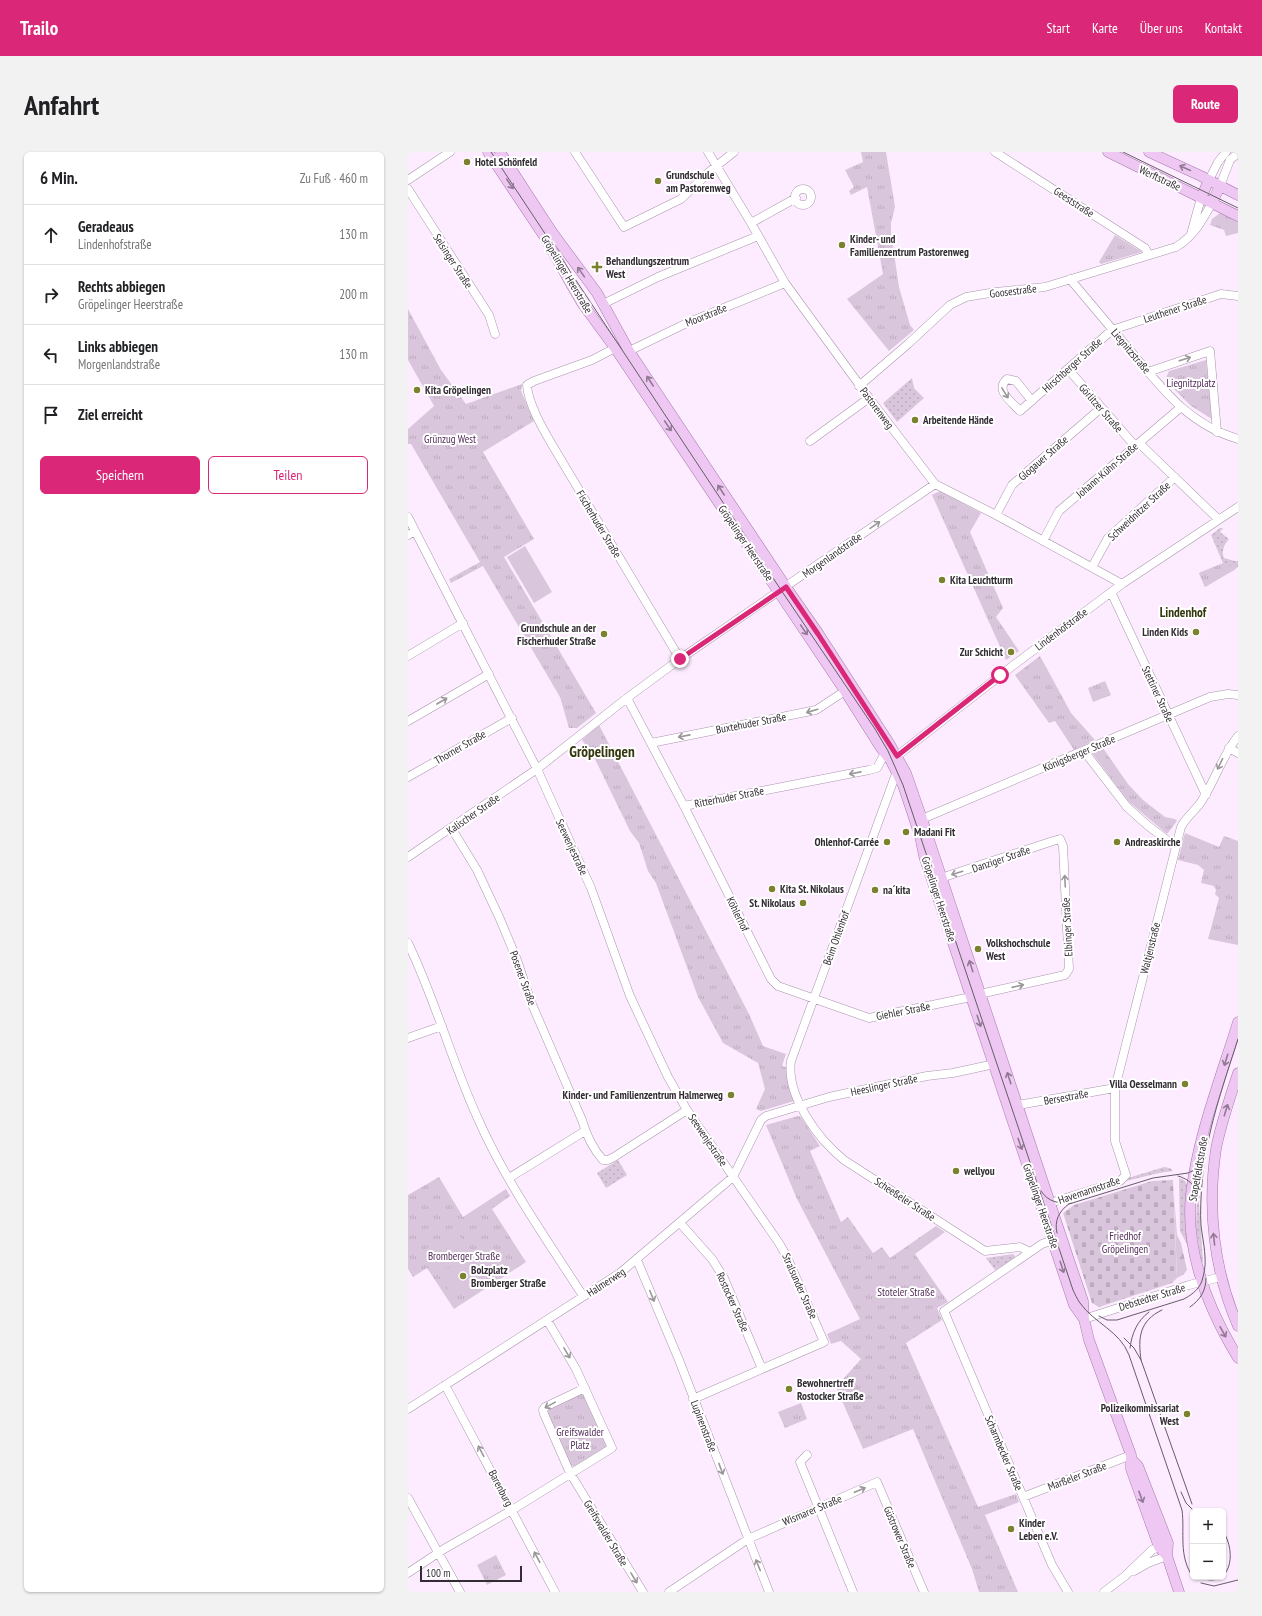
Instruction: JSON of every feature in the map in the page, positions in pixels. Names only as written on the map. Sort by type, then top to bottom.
[{"type":"main road","name":"Gröpelinger Heerstraße","points":[[488,152],[546,239],[582,303],[616,348],[782,589],[818,634],[891,757],[920,836],[924,856],[1018,1105],[1083,1301],[1084,1319],[1090,1344],[1131,1457],[1138,1466],[1179,1592]]},
{"type":"main road","name":"Gröpelinger Heerstraße","points":[[500,152],[552,232],[603,304],[629,351],[782,589],[845,691],[891,757],[906,773],[941,878],[976,996],[993,1064],[1074,1305],[1084,1319]]},
{"type":"main road","name":"Werftstraße","points":[[1108,152],[1212,203]]},
{"type":"main road","name":"Werftstraße","points":[[1149,152],[1220,186]]},
{"type":"main road","points":[[1202,198],[1209,180]]},
{"type":"main road","points":[[1238,195],[1220,186],[1212,203],[1238,216]]},
{"type":"main road","name":"Stapelfeldtstraße","points":[[1238,1022],[1201,1141],[1191,1196],[1192,1234],[1195,1254],[1203,1282],[1210,1305],[1219,1325],[1238,1358]]},
{"type":"main road","name":"Stapelfeldtstraße","points":[[1238,1073],[1222,1123],[1216,1149],[1212,1219],[1215,1248],[1221,1277],[1238,1326]]},
{"type":"street","points":[[408,180],[450,152]]},
{"type":"street","points":[[575,152],[624,227],[681,199],[716,166],[734,152]]},
{"type":"street","name":"Pastorenweg","points":[[708,152],[751,223],[785,284],[859,386],[935,484],[996,515],[1122,584]]},
{"type":"street","name":"Geeststraße","points":[[996,152],[1146,248],[1149,255]]},
{"type":"street","points":[[1209,180],[1218,162],[1226,152]]},
{"type":"street","points":[[1220,186],[1230,160],[1238,153]]},
{"type":"street","name":"Selsinger Straße","points":[[408,189],[489,315],[495,334]]},
{"type":"street","points":[[751,223],[796,198]]},
{"type":"street","points":[[1190,236],[1202,198]]},
{"type":"street","name":"Goosestraße","points":[[859,386],[908,344],[950,305],[972,296],[1045,287],[1176,247],[1199,227],[1212,203]]},
{"type":"street","points":[[603,304],[658,278],[758,236]]},
{"type":"street","name":"Liegnitzstraße","points":[[1070,279],[1180,408],[1196,420],[1217,432],[1238,439]]},
{"type":"street","name":"Moorstraße","points":[[629,351],[687,323],[785,284]]},
{"type":"street","name":"Leuthener Straße","points":[[1112,330],[1221,294],[1238,296]]},
{"type":"street","name":"Hirschberger Straße","points":[[1032,401],[1016,381],[1007,379],[1003,382],[1001,387],[1003,392],[1020,411],[1032,401],[1068,370],[1112,330]]},
{"type":"street","name":"Fischerhuder Straße","points":[[616,348],[592,360],[534,381],[527,385],[529,397],[551,444],[680,659]]},
{"type":"street","points":[[1148,372],[1210,351],[1217,432]]},
{"type":"street","name":"Görlitzer Straße","points":[[1068,370],[1101,408],[1137,445],[1175,477],[1218,519]]},
{"type":"street","points":[[810,441],[869,398]]},
{"type":"street","name":"Glogauer Straße","points":[[996,515],[1012,485],[1101,408]]},
{"type":"street","name":"Johann-Kühn-Straße","points":[[1044,541],[1059,511],[1180,408]]},
{"type":"street","name":"Schweidnitzer Straße","points":[[1092,567],[1108,538],[1175,477]]},
{"type":"street","name":"Morgenlandstraße","points":[[537,769],[627,698],[680,659],[935,484]]},
{"type":"street","name":"Lindenhofstraße","points":[[891,757],[1122,584],[1238,507]]},
{"type":"street","name":"Seewenjestraße","points":[[408,517],[412,533],[463,623],[537,769],[591,888],[622,976],[668,1077],[687,1110],[733,1177]]},
{"type":"street","name":"Stettiner Straße","points":[[1111,592],[1206,795]]},
{"type":"street","points":[[408,656],[463,623]]},
{"type":"street","points":[[408,720],[489,674]]},
{"type":"street","name":"Buxtehuder Straße","points":[[651,743],[816,710],[845,691]]},
{"type":"street","name":"Königsberger Straße","points":[[922,819],[1210,697],[1228,694],[1238,695]]},
{"type":"street","name":"Ritterhuder Straße","points":[[627,698],[684,806],[869,770],[877,768],[891,757]]},
{"type":"street","name":"Thorner Straße","points":[[408,777],[512,718]]},
{"type":"street","name":"Waltjenstraße","points":[[1126,1175],[1115,1141],[1115,1088],[1176,847],[1183,823],[1206,795],[1229,748],[1238,736]]},
{"type":"street","points":[[1229,748],[1238,753]]},
{"type":"street","points":[[1084,751],[1127,807],[1176,847]]},
{"type":"street","name":"Kalischer Straße","points":[[408,857],[537,769]]},
{"type":"street","name":"Beim Ohlenhof","points":[[800,1106],[790,1069],[791,1061],[897,771]]},
{"type":"street","name":"Köhlerhof","points":[[684,806],[771,979],[778,986],[814,998]]},
{"type":"street","name":"Posener Straße","points":[[452,828],[477,870],[500,919],[517,960],[531,1002],[582,1120],[585,1131],[599,1155],[604,1160],[608,1160],[687,1110]]},
{"type":"street","name":"Elbinger Straße","points":[[976,996],[1065,975],[1069,969],[1064,852],[1060,839]]},
{"type":"street","name":"Danziger Straße","points":[[941,878],[1060,839]]},
{"type":"street","points":[[408,943],[427,985],[464,1088],[490,1146],[583,1296]]},
{"type":"street","name":"Giehler Straße","points":[[814,998],[869,1018],[976,996]]},
{"type":"street","points":[[408,1038],[442,1026]]},
{"type":"street","name":"Heeslinger Straße","points":[[766,1116],[829,1097],[927,1076],[953,1073],[1003,1062]]},
{"type":"street","name":"Bersestraße","points":[[1018,1105],[1115,1088]]},
{"type":"street","name":"Scheeßeler Straße","points":[[800,1106],[818,1134],[832,1150],[844,1160],[985,1251],[1020,1247],[1030,1252]]},
{"type":"street","name":"Halmerweg","points":[[408,1409],[620,1273],[637,1260],[733,1177],[761,1120],[766,1116]]},
{"type":"street","points":[[509,1178],[585,1131]]},
{"type":"street","name":"Havemannstraße","points":[[1050,1203],[1120,1181],[1126,1175]]},
{"type":"street","name":"Stralsunder Straße","points":[[733,1177],[779,1242],[824,1342],[762,1369]]},
{"type":"street","name":"Rostocker Straße","points":[[680,1223],[712,1259],[724,1278],[762,1369]]},
{"type":"street","points":[[1030,1252],[1042,1244],[1053,1240]]},
{"type":"street","name":"Scharmbecker Straße","points":[[1030,1252],[944,1311],[1052,1565],[1068,1592]]},
{"type":"street","name":"Lupinenstraße","points":[[637,1260],[769,1592]]},
{"type":"street","name":"Debstedter Straße","points":[[1084,1319],[1221,1277]]},
{"type":"street","points":[[408,1573],[612,1448],[576,1369],[547,1320]]},
{"type":"street","points":[[693,1399],[762,1369]]},
{"type":"street","name":"Barenburg","points":[[445,1385],[555,1592]]},
{"type":"street","points":[[570,1473],[543,1410],[545,1407],[584,1388]]},
{"type":"street","points":[[807,1455],[800,1462],[817,1507],[853,1592]]},
{"type":"street","name":"Marßeler Straße","points":[[1023,1497],[1131,1457]]},
{"type":"street","name":"Greifswalder Straße","points":[[570,1473],[642,1592]]},
{"type":"street","name":"Wismarer Straße","points":[[669,1592],[748,1538],[876,1482]]},
{"type":"street","name":"Güstrower Straße","points":[[876,1482],[924,1592]]},
{"type":"street","points":[[408,1498],[460,1592]]},
{"type":"street","points":[[1104,1592],[1152,1550],[1163,1545]]},
{"type":"street","points":[[1124,1576],[1148,1563],[1167,1556]]},
{"type":"green space","points":[[861,152],[886,152],[895,207],[891,223],[891,233],[899,287],[910,325],[914,330],[889,351],[847,299],[883,274],[867,187],[851,195],[849,191],[854,187],[845,170],[863,162]]},
{"type":"green space","points":[[1220,213],[1238,221],[1238,233],[1226,236],[1224,230],[1210,225],[1212,219]]},
{"type":"green space","points":[[1115,235],[1142,252],[1101,264],[1099,262]]},
{"type":"green space","name":"Grünzug West","points":[[408,309],[441,370],[466,404],[522,384],[521,391],[534,421],[483,452],[534,539],[504,557],[596,713],[577,728],[569,728],[560,697],[483,566],[451,583],[449,579],[480,562],[411,444],[408,444],[408,429],[434,406],[408,360]]},
{"type":"green space","name":"Liegnitzplatz","points":[[1206,360],[1212,419],[1191,406],[1165,380],[1169,371]]},
{"type":"green space","points":[[912,378],[914,388],[924,398],[897,422],[883,403]]},
{"type":"green space","points":[[940,491],[981,513],[970,532],[1003,608],[996,617],[1019,651],[1006,660],[932,495]]},
{"type":"green space","points":[[1220,528],[1223,528],[1220,532],[1229,539],[1224,548],[1224,558],[1238,561],[1238,567],[1205,587],[1199,573],[1223,563],[1211,535]]},
{"type":"green space","points":[[525,546],[552,592],[534,603],[507,557]]},
{"type":"green space","points":[[1219,565],[1229,565],[1236,569],[1205,587],[1199,573]]},
{"type":"green space","points":[[1040,656],[1071,713],[1095,740],[1074,750],[1055,721],[1049,723],[1015,675]]},
{"type":"green space","points":[[1105,681],[1111,695],[1093,702],[1088,688]]},
{"type":"green space","points":[[599,725],[749,1014],[763,1046],[786,1054],[782,1066],[786,1067],[794,1101],[761,1111],[756,1109],[765,1089],[758,1063],[723,1043],[698,997],[656,883],[648,871],[639,843],[630,831],[593,755],[582,740]]},
{"type":"green space","points":[[1103,748],[1128,784],[1143,800],[1165,817],[1175,819],[1177,821],[1167,834],[1129,802],[1092,753]]},
{"type":"green space","points":[[1185,833],[1219,847],[1224,836],[1238,841],[1238,945],[1208,939],[1219,898],[1215,894],[1216,890],[1214,886],[1201,883],[1204,870],[1198,865],[1178,860]]},
{"type":"green space","name":"Stoteler Straße","points":[[798,1116],[801,1117],[820,1146],[810,1151],[841,1222],[848,1217],[873,1253],[882,1247],[890,1258],[936,1226],[945,1232],[915,1254],[948,1302],[937,1308],[942,1320],[906,1343],[978,1507],[1016,1494],[1019,1502],[985,1515],[1018,1592],[979,1592],[972,1569],[913,1429],[863,1449],[836,1387],[861,1359],[841,1341],[831,1344],[827,1334],[860,1319],[797,1199],[766,1125]]},
{"type":"green space","points":[[618,1160],[627,1175],[606,1188],[597,1173]]},
{"type":"green space","points":[[1164,1167],[1170,1168],[1173,1171],[1126,1181],[1128,1178]]},
{"type":"green space","name":"Bromberger Straße","points":[[439,1177],[463,1217],[506,1189],[510,1196],[492,1209],[526,1262],[454,1309],[427,1268],[413,1277],[408,1269],[408,1195]]},
{"type":"green space","points":[[1179,1178],[1184,1180],[1187,1184],[1185,1223],[1188,1246],[1180,1231]]},
{"type":"green space","name":"Friedhof Gröpelingen","points":[[1173,1180],[1177,1278],[1172,1283],[1099,1307],[1092,1303],[1063,1213],[1074,1205],[1152,1181]]},
{"type":"green space","points":[[1197,1192],[1203,1262],[1201,1262],[1196,1226]]},
{"type":"green space","points":[[1174,1194],[1177,1235],[1181,1243],[1187,1270],[1184,1274],[1177,1278]]},
{"type":"green space","points":[[456,1230],[471,1253],[455,1263],[441,1239]]},
{"type":"green space","points":[[440,1240],[454,1264],[439,1273],[424,1250]]},
{"type":"green space","name":"Bolzplatz Bromberger Straße","points":[[472,1253],[488,1277],[454,1298],[439,1275]]},
{"type":"green space","points":[[1013,1254],[1015,1258],[995,1270],[986,1258]]},
{"type":"green space","name":"Greifswalder Platz","points":[[582,1393],[585,1396],[607,1447],[577,1466],[571,1466],[546,1411]]},
{"type":"green space","points":[[801,1403],[807,1419],[785,1428],[778,1412]]},
{"type":"green space","points":[[496,1555],[506,1575],[487,1585],[477,1565]]},
{"type":"tram line","points":[[491,152],[781,590],[875,729],[888,751],[903,785],[1073,1290],[1086,1310],[1120,1340],[1129,1355],[1182,1510],[1185,1561],[1190,1572]]},
{"type":"tram line","points":[[1123,152],[1238,208]]},
{"type":"tram line","points":[[1099,1316],[1107,1320],[1117,1320],[1184,1299],[1193,1293],[1202,1281],[1205,1265],[1205,1252],[1201,1226],[1204,1164],[1211,1128],[1238,1039]]},
{"type":"tram line","points":[[1057,1233],[1056,1224],[1058,1217],[1062,1210],[1069,1204],[1153,1178],[1188,1173],[1198,1168],[1204,1161]]},
{"type":"tram line","points":[[1178,1176],[1186,1179],[1192,1184],[1199,1197]]},
{"type":"tram line","points":[[1041,1191],[1047,1198],[1054,1202],[1072,1203]]},
{"type":"tram line","points":[[1190,1307],[1202,1295],[1206,1278]]},
{"type":"tram line","points":[[1141,1360],[1140,1337],[1144,1325],[1154,1314],[1162,1310]]},
{"type":"tram line","points":[[1130,1348],[1132,1337],[1136,1328],[1141,1319],[1149,1312]]},
{"type":"tram line","points":[[1124,1338],[1134,1348],[1141,1360],[1192,1504]]},
{"type":"tram line","points":[[1181,1492],[1186,1503],[1191,1508]]},
{"type":"tram line","points":[[1226,1536],[1230,1550],[1230,1559],[1226,1572]]},
{"type":"tram line","points":[[1201,1583],[1214,1586],[1238,1580]]},
{"type":"place","name":"Hotel Schönfeld","points":[[467,162]]},
{"type":"place","name":"Grundschule am Pastorenweg","points":[[658,181]]},
{"type":"place","name":"Kinder- und Familienzentrum Pastorenweg","points":[[842,245]]},
{"type":"place","name":"Behandlungszentrum West","points":[[597,267]]},
{"type":"place","name":"Kita Gröpelingen","points":[[417,390]]},
{"type":"place","name":"Arbeitende Hände","points":[[915,420]]},
{"type":"place","name":"Kita Leuchtturm","points":[[942,580]]},
{"type":"place","name":"Linden Kids","points":[[1196,632]]},
{"type":"place","name":"Grundschule an der Fischerhuder Straße","points":[[604,634]]},
{"type":"place","name":"Zur Schicht","points":[[1011,652]]},
{"type":"place","name":"Madani Fit","points":[[906,832]]},
{"type":"place","name":"Ohlenhof-Carrée","points":[[887,842]]},
{"type":"place","name":"Andreaskirche","points":[[1117,842]]},
{"type":"place","name":"Kita St. Nikolaus","points":[[772,889]]},
{"type":"place","name":"na´kita","points":[[875,890]]},
{"type":"place","name":"St. Nikolaus","points":[[803,903]]},
{"type":"place","name":"Volkshochschule West","points":[[978,949]]},
{"type":"place","name":"Villa Oesselmann","points":[[1185,1084]]},
{"type":"place","name":"Kinder- und Familienzentrum Halmerweg","points":[[731,1095]]},
{"type":"place","name":"wellyou","points":[[956,1171]]},
{"type":"place","name":"Bolzplatz Bromberger Straße","points":[[463,1276]]},
{"type":"place","name":"Bewohnertreff Rostocker Straße","points":[[789,1389]]},
{"type":"place","name":"Polizeikommissariat West","points":[[1187,1414]]},
{"type":"place","name":"Kinder Leben e.V.","points":[[1011,1529]]},
{"type":"district","name":"Lindenhof","points":[[1183,612]]},
{"type":"district","name":"Gröpelingen","points":[[602,751]]},
{"type":"route","points":[[680,659],[772,595],[786,587],[897,756],[1000,675]]}]
